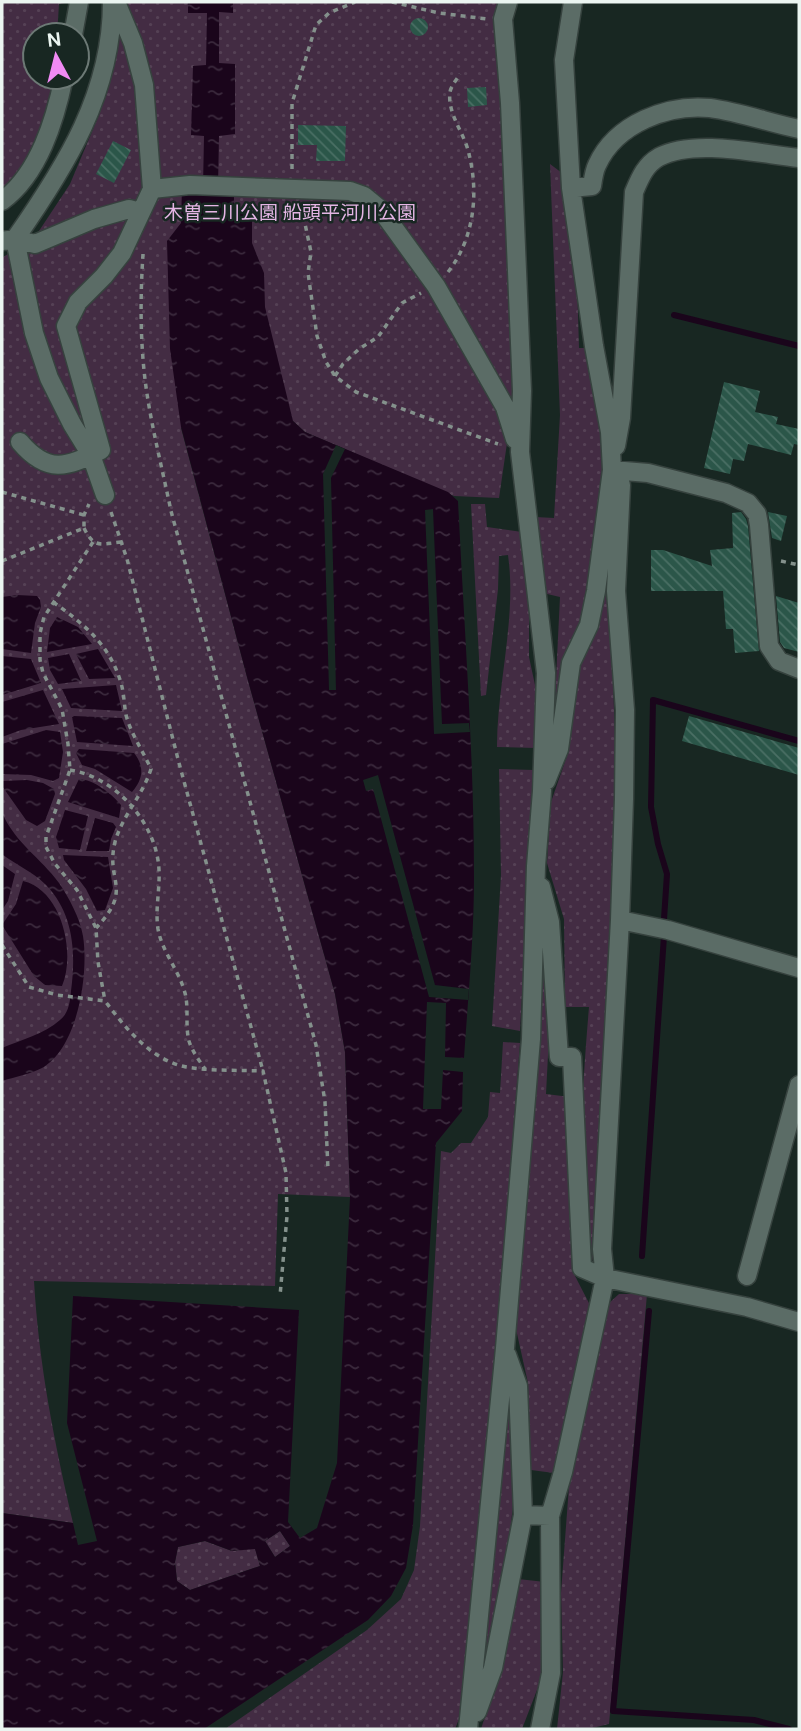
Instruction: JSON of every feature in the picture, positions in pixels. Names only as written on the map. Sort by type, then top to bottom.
[{"type":"street","points":[[75,21],[79,2]]},
{"type":"street","points":[[20,442],[34,458],[53,465],[76,463],[101,450],[66,326],[78,302],[122,253],[152,189],[144,85],[133,43],[114,2]]},
{"type":"street","points":[[9,240],[60,171],[84,128],[101,80],[114,2]]},
{"type":"street","points":[[540,1729],[551,1673],[550,1516],[563,1472],[605,1278],[602,1249],[620,920],[625,710],[616,591],[621,485],[612,470],[610,432],[594,346],[571,188],[565,60],[573,2]]},
{"type":"street","points":[[469,1729],[531,1039],[546,673],[520,452],[521,377],[506,10]]},
{"type":"street","points":[[2,201],[26,178],[46,140],[60,91]]},
{"type":"street","points":[[571,188],[592,186],[597,164],[614,142],[635,124],[653,115],[689,108],[712,108],[799,130]]},
{"type":"street","points":[[542,791],[559,749],[571,663],[589,625],[596,591],[621,418],[634,192],[644,170],[658,158],[679,150],[709,148],[799,158]]},
{"type":"street","points":[[152,189],[190,185],[351,191],[365,196],[381,211],[436,286],[505,407],[520,452]]},
{"type":"street","points":[[9,240],[34,244],[94,219],[130,209],[140,212]]},
{"type":"street","points":[[9,240],[49,378],[91,455],[105,495]]},
{"type":"street","points":[[612,470],[648,474],[726,493],[748,502],[757,514],[759,525],[769,646],[779,661],[799,669]]},
{"type":"street","points":[[536,866],[550,922],[559,1057],[572,1057],[582,1268],[605,1278],[747,1307],[799,1322]]},
{"type":"street","points":[[620,920],[668,930],[799,968]]},
{"type":"street","points":[[747,1276],[799,1085]]},
{"type":"street","points":[[469,1729],[493,1668],[523,1515],[518,1385],[505,1348]]},
{"type":"street","points":[[523,1515],[550,1516]]},
{"type":"path","points":[[355,2],[329,13],[316,25],[292,103],[286,189],[304,219],[311,252],[308,273],[317,336],[326,362],[335,376],[356,391],[520,452]]},
{"type":"path","points":[[393,2],[477,19],[506,10]]},
{"type":"path","points":[[335,376],[359,349],[378,337],[402,303],[436,286],[456,261],[469,232],[474,192],[469,152],[451,104],[450,90],[460,74]]},
{"type":"path","points":[[144,249],[142,334],[147,393],[156,442],[171,511],[316,1045],[325,1102],[328,1170]]},
{"type":"path","points":[[2,492],[84,515]]},
{"type":"path","points":[[121,542],[97,544],[90,540],[84,528],[84,515],[89,504],[105,495],[121,542],[178,763],[263,1071],[286,1173],[287,1216],[280,1296]]},
{"type":"path","points":[[2,561],[84,528]]},
{"type":"path","points":[[93,542],[44,617],[40,633],[40,660],[43,673],[62,709],[70,770],[46,837],[46,847],[55,864],[77,890],[96,928],[99,973],[105,1002],[141,1044],[160,1057],[190,1068],[263,1071]]},
{"type":"path","points":[[53,602],[94,633],[116,667],[122,685],[126,714],[150,769],[146,784],[132,806],[115,843],[118,887],[116,902],[96,928]]},
{"type":"path","points":[[70,770],[83,772],[117,792],[144,820],[157,853],[158,930],[164,950],[185,993],[189,1040],[205,1069]]},
{"type":"path","points":[[2,945],[29,987],[105,1002]]},
{"type":"green space","points":[[2,2],[71,2],[59,4],[58,21],[21,21],[21,91],[51,91],[36,144],[16,176],[2,192]]},
{"type":"green space","name":"木曽三川公園 船頭平河川公園","points":[[128,2],[499,2],[513,402],[499,498],[454,496],[305,432],[293,421],[181,428],[335,994],[345,1052],[350,1197],[278,1194],[275,1286],[34,1281],[48,1403],[73,1523],[2,1513],[2,258],[37,234],[70,184],[99,115]]},
{"type":"green space","points":[[550,164],[562,173],[577,281],[579,348],[589,348],[602,431],[605,478],[592,597],[553,740],[560,597],[543,593],[535,517],[554,518],[560,415]]},
{"type":"green space","points":[[471,504],[485,504],[487,527],[522,532],[529,595],[529,657],[538,699],[536,748],[497,747],[510,602],[508,555],[499,556],[486,695],[481,696]]},
{"type":"green space","points":[[609,563],[617,799],[614,923],[594,1266],[588,1235],[582,1170],[582,1104],[589,1007],[565,1007],[564,919],[547,863],[551,802],[567,756],[580,663],[605,587]]},
{"type":"green space","points":[[499,769],[534,770],[520,1031],[492,1026],[501,875]]},
{"type":"green space","points":[[544,935],[551,997],[546,1094],[570,1097],[575,1276],[591,1307],[554,1473],[531,1470],[528,1383],[516,1329]]},
{"type":"green space","points":[[503,1042],[520,1043],[499,1316],[461,1714],[455,1729],[225,1729],[367,1630],[401,1599],[414,1570],[420,1526],[441,1151],[451,1153],[461,1143],[471,1143],[488,1117],[490,1092],[500,1093]]},
{"type":"green space","points":[[619,1294],[647,1294],[609,1724],[588,1729],[557,1729],[563,1672],[561,1593],[570,1473],[608,1304]]},
{"type":"green space","points":[[510,1396],[516,1443],[513,1503],[502,1587],[484,1666]]},
{"type":"green space","points":[[280,1531],[290,1546],[275,1557],[265,1541]]},
{"type":"green space","points":[[205,1541],[232,1551],[255,1548],[260,1566],[190,1590],[177,1581],[175,1562],[178,1547]]},
{"type":"green space","points":[[518,1579],[545,1582],[545,1669],[522,1729],[481,1729],[500,1670]]},
{"type":"water","points":[[188,2],[233,2],[233,13],[219,12],[219,63],[235,64],[235,134],[219,136],[218,187],[234,187],[234,212],[252,211],[252,243],[264,273],[265,307],[293,421],[305,432],[448,492],[458,501],[472,784],[472,946],[464,1058],[445,1057],[446,1003],[427,1002],[423,1109],[441,1109],[443,1070],[463,1072],[462,1111],[436,1143],[413,1525],[406,1568],[391,1596],[368,1620],[204,1729],[2,1729],[2,1513],[73,1523],[78,1545],[97,1541],[67,1423],[73,1296],[299,1310],[288,1522],[300,1538],[317,1528],[337,1463],[350,1197],[345,1052],[335,994],[181,427],[170,349],[167,241],[181,223],[182,187],[203,187],[204,136],[191,135],[193,66],[206,65],[207,13],[188,13]],"holes":[[[280,1531],[290,1546],[275,1557],[265,1541]],[[205,1541],[232,1551],[255,1549],[260,1566],[190,1590],[177,1581],[175,1562],[178,1547]]]},
{"type":"water","points":[[37,596],[40,600],[41,607],[35,623],[31,653],[2,649],[2,597]]},
{"type":"water","points":[[57,617],[78,627],[92,644],[47,652],[50,628]]},
{"type":"water","points":[[98,649],[115,678],[89,679],[76,654]]},
{"type":"water","points":[[69,654],[81,681],[58,684],[50,670],[48,658]]},
{"type":"water","points":[[2,656],[31,659],[41,683],[2,695]]},
{"type":"water","points":[[116,685],[122,711],[71,708],[62,689]]},
{"type":"water","points":[[43,690],[59,724],[21,730],[2,737],[2,702]]},
{"type":"water","points":[[72,717],[122,718],[133,746],[77,742]]},
{"type":"water","points":[[46,730],[60,732],[63,752],[59,778],[53,781],[31,775],[2,774],[2,744]]},
{"type":"water","points":[[79,749],[134,753],[141,768],[136,787],[132,792],[95,769],[82,765],[76,753]]},
{"type":"water","points":[[79,779],[96,784],[117,801],[121,805],[119,818],[68,802]]},
{"type":"water","points":[[27,780],[43,783],[54,789],[55,794],[45,821],[37,826],[26,820],[2,786],[2,781]]},
{"type":"water","points":[[65,810],[88,816],[80,850],[59,848],[56,837]]},
{"type":"water","points":[[2,813],[15,834],[59,883],[74,908],[83,936],[84,969],[72,1027],[54,1058],[42,1068],[2,1081],[2,1048],[47,1029],[65,1014],[73,977],[73,948],[68,921],[55,896],[41,880],[2,854]]},
{"type":"water","points":[[95,818],[113,823],[116,827],[109,851],[86,851]]},
{"type":"water","points":[[63,855],[108,857],[113,888],[105,910],[97,911]]},
{"type":"water","points":[[2,865],[15,874],[8,901],[2,910]]},
{"type":"water","points":[[23,881],[48,897],[62,925],[67,957],[62,986],[45,985],[34,976],[2,925],[16,904]]},
{"type":"pier","points":[[336,445],[345,449],[331,478],[336,690],[329,690],[323,474]]},
{"type":"pier","points":[[433,509],[442,724],[469,723],[470,732],[434,734],[425,510]]},
{"type":"pier","points":[[378,775],[435,985],[469,989],[468,1000],[429,997],[373,789],[366,791],[363,780]]},
{"type":"building","points":[[419,18],[425,21],[428,27],[425,33],[419,36],[413,33],[410,27],[413,21]]},
{"type":"building","points":[[486,87],[487,105],[468,107],[467,88]]},
{"type":"building","points":[[298,125],[346,126],[345,161],[316,161],[317,145],[298,145]]},
{"type":"building","points":[[113,141],[131,150],[114,183],[96,174]]},
{"type":"building","points":[[724,382],[760,391],[755,412],[778,417],[776,424],[799,429],[799,445],[794,444],[791,455],[748,444],[744,461],[733,459],[730,474],[704,468]]},
{"type":"building","points":[[741,512],[748,526],[759,651],[735,653],[733,629],[726,629],[723,591],[651,591],[651,550],[663,550],[712,566],[710,550],[733,548],[732,513]]},
{"type":"building","points":[[768,512],[787,516],[781,541],[772,538]]},
{"type":"building","points":[[776,596],[799,603],[799,652],[784,648],[780,642]]},
{"type":"building","points":[[689,716],[799,748],[799,775],[682,741]]},
{"type":"waterway","points":[[674,315],[799,346]]},
{"type":"waterway","points":[[664,919],[667,874],[651,807],[653,700],[799,741]]},
{"type":"waterway","points":[[642,1256],[664,936]]},
{"type":"waterway","points":[[649,1311],[613,1711],[754,1720],[789,1729]]}]
